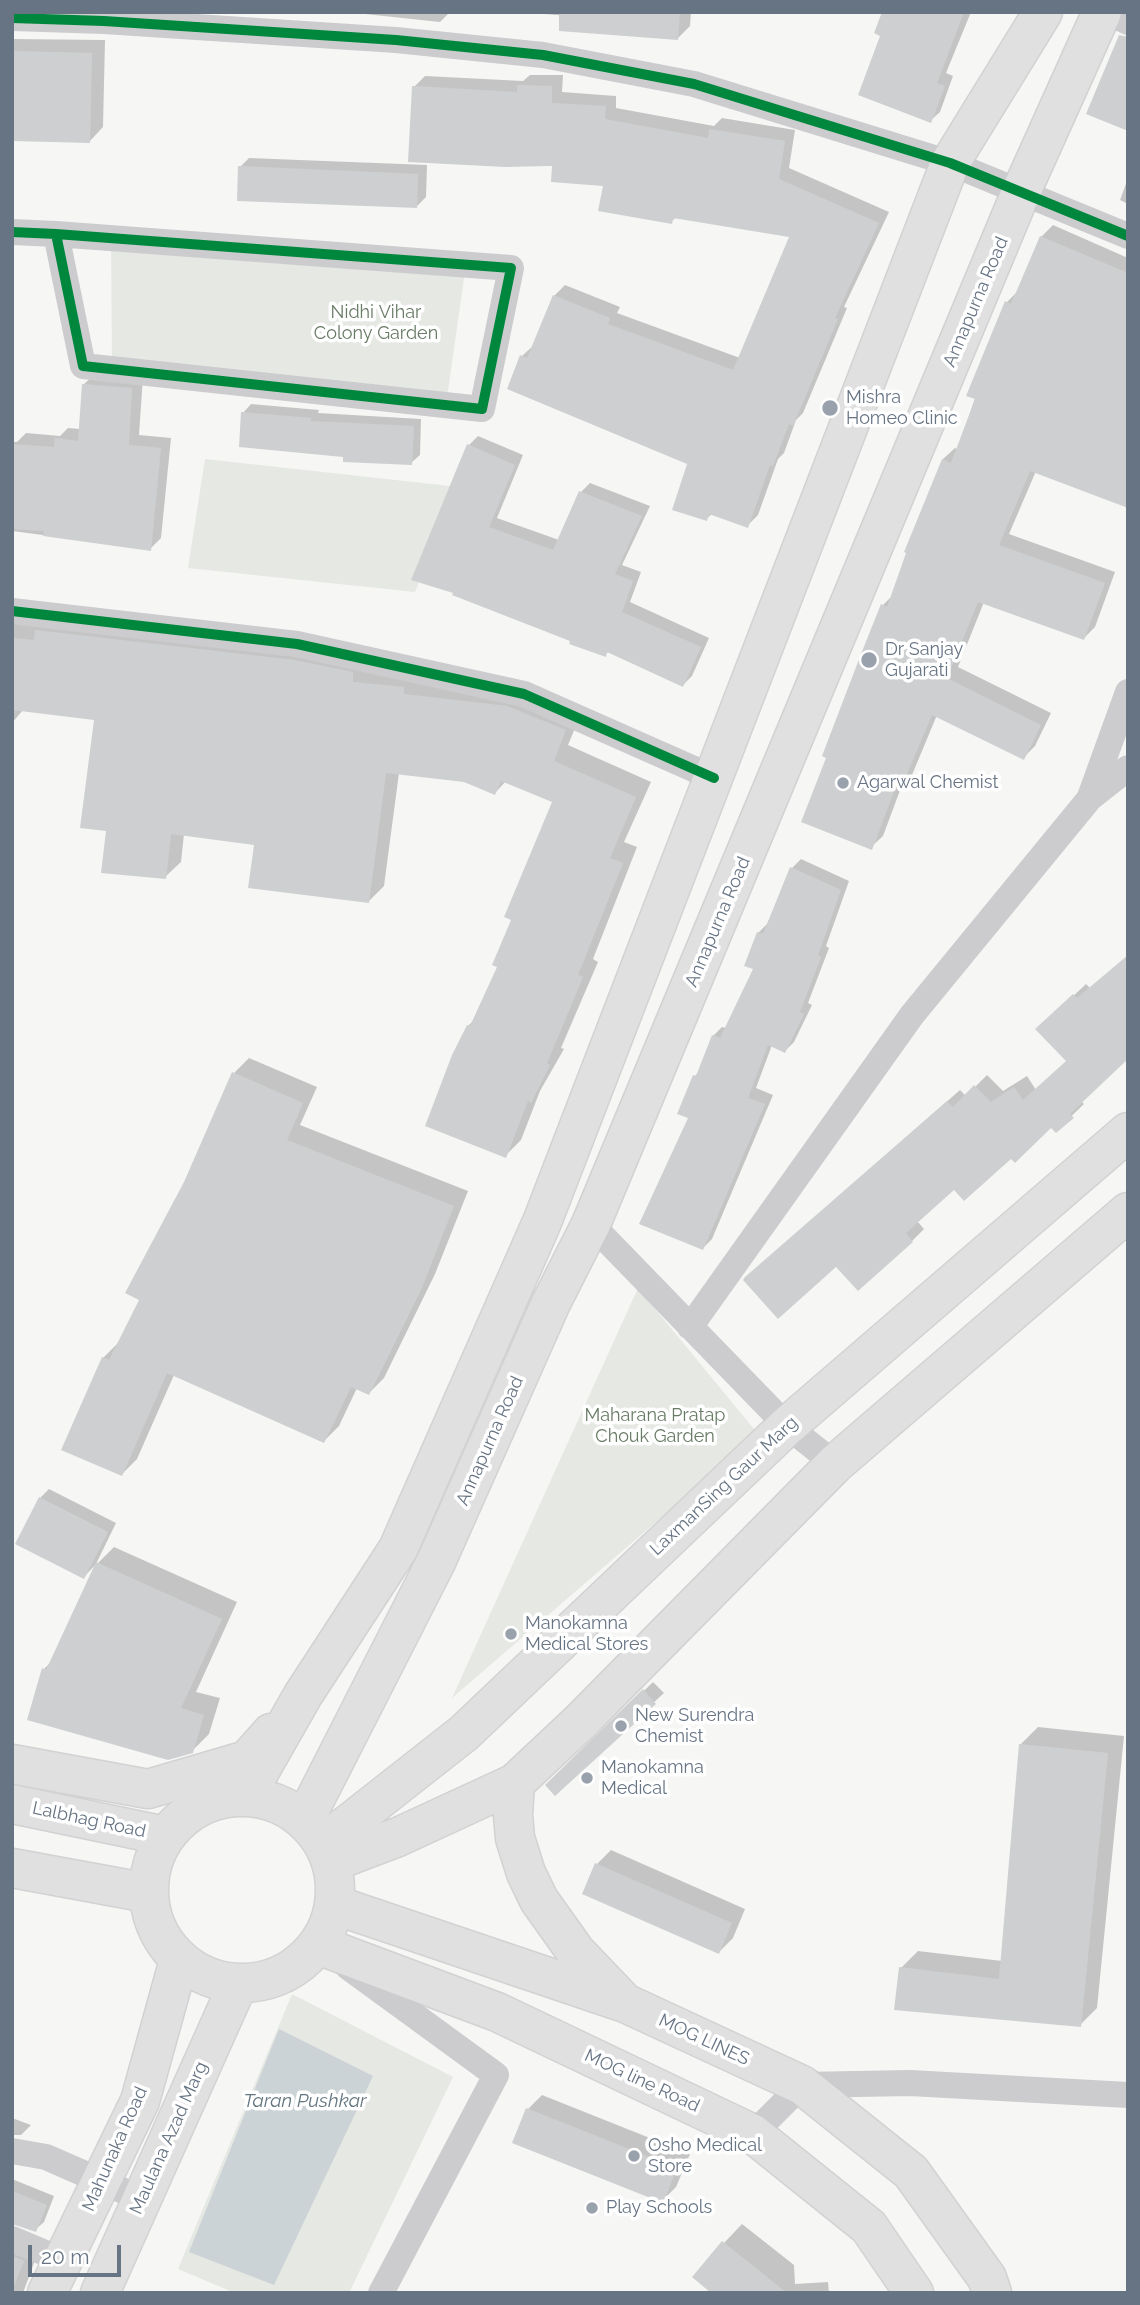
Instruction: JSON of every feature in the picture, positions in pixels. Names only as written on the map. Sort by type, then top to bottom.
[{"type":"main road","points":[[245,1797],[303,1695],[398,1549],[410,1524],[542,1222],[950,163],[1043,12]]},
{"type":"main road","name":"Annapurna Road","points":[[320,1841],[436,1562],[551,1303],[591,1224],[1021,192],[1104,12]]},
{"type":"main road","name":"LaxmanSing Gaur Marg","points":[[320,1841],[464,1733],[787,1426],[1128,1132]]},
{"type":"main road","points":[[320,1841],[398,1837],[515,1783],[580,1722],[835,1464],[1128,1212]]},
{"type":"main road","points":[[12,1764],[148,1790],[247,1760],[303,1695]]},
{"type":"main road","points":[[515,1783],[513,1815],[526,1873],[539,1900],[576,1952],[625,2003]]},
{"type":"main road","points":[[245,1797],[267,1801],[320,1841],[335,1905],[329,1926],[318,1945],[296,1967],[268,1980],[238,1984],[207,1977],[179,1960],[163,1940],[152,1918],[148,1893],[152,1863],[166,1836],[187,1815],[215,1801],[245,1797]]},
{"type":"main road","name":"Lalbhag Road","points":[[12,1804],[166,1836]]},
{"type":"main road","points":[[12,1868],[148,1893]]},
{"type":"main road","name":"MOG LINES","points":[[335,1905],[625,2003],[802,2085],[911,2172],[987,2278],[992,2293]]},
{"type":"main road","name":"MOG line Road","points":[[318,1945],[497,2012],[753,2134],[869,2227],[914,2293]]},
{"type":"main road","name":"Mahunaka Road","points":[[56,2277],[140,2101],[179,1960]]},
{"type":"main road","name":"Maulana Azad Marg","points":[[100,2293],[238,1984]]},
{"type":"street","points":[[1104,12],[1128,22]]},
{"type":"street","points":[[12,18],[104,21],[396,40],[543,55],[694,84],[950,163],[1128,236]]},
{"type":"street","points":[[12,232],[56,234],[511,268],[482,409],[83,366],[56,234]]},
{"type":"street","points":[[12,611],[297,644],[524,694],[714,778]]},
{"type":"street","points":[[1090,799],[1128,692]]},
{"type":"street","points":[[690,1327],[854,1101],[878,1059],[1001,903],[1090,799],[1128,768]]},
{"type":"street","points":[[591,1224],[787,1426],[835,1464]]},
{"type":"street","points":[[318,1945],[496,2075],[381,2293]]},
{"type":"street","points":[[753,2134],[802,2085],[910,2083],[1128,2095]]},
{"type":"street","points":[[12,2151],[46,2157],[142,2199]]},
{"type":"street","points":[[12,2239],[56,2277]]},
{"type":"green space","name":"Nidhi Vihar Colony Garden","points":[[111,235],[466,264],[447,398],[112,361]]},
{"type":"green space","points":[[205,459],[459,487],[415,592],[188,568]]},
{"type":"green space","name":"Maharana Pratap Chouk Garden","points":[[638,1288],[758,1434],[452,1698]]},
{"type":"green space","points":[[292,1994],[453,2077],[349,2293],[235,2293],[178,2269]]},
{"type":"water","name":"Taran Pushkar","points":[[279,2029],[373,2076],[274,2285],[189,2252]]},
{"type":"building","points":[[559,12],[680,12],[678,40],[559,31]]},
{"type":"building","points":[[882,12],[964,12],[937,83],[945,86],[931,123],[858,95],[880,36],[874,33]]},
{"type":"building","points":[[1119,35],[1128,37],[1128,131],[1086,114]]},
{"type":"building","points":[[12,51],[92,53],[90,143],[12,141]]},
{"type":"building","points":[[517,85],[552,86],[552,103],[606,106],[605,119],[708,138],[709,129],[785,141],[779,179],[879,223],[835,318],[838,319],[793,426],[789,424],[773,466],[770,465],[748,528],[709,514],[707,521],[672,510],[687,464],[507,389],[520,355],[527,358],[553,295],[610,318],[608,324],[733,370],[789,237],[673,218],[672,224],[598,211],[603,186],[551,182],[552,166],[505,167],[408,162],[412,86],[517,92]]},
{"type":"building","points":[[238,166],[418,174],[417,208],[237,201]]},
{"type":"building","points":[[1040,236],[1128,273],[1128,508],[1030,471],[999,545],[1105,583],[1084,640],[978,602],[947,678],[1041,725],[1024,760],[932,715],[901,788],[896,786],[872,850],[801,822],[826,758],[822,756],[881,604],[887,607],[906,553],[904,552],[942,459],[951,463],[975,399],[966,396],[1005,301],[1011,304]]},
{"type":"building","points":[[82,384],[132,388],[129,445],[161,448],[151,551],[43,536],[44,531],[12,529],[12,444],[54,447],[55,438],[78,441]]},
{"type":"building","points":[[241,412],[311,418],[311,421],[414,426],[412,465],[343,462],[343,457],[239,447]]},
{"type":"building","points":[[467,444],[515,465],[489,527],[553,550],[579,491],[642,516],[615,574],[633,581],[622,612],[701,647],[683,687],[607,652],[606,657],[569,644],[570,641],[452,595],[453,593],[411,580]]},
{"type":"building","points":[[35,630],[294,660],[353,672],[353,682],[404,687],[404,694],[507,706],[566,730],[554,761],[636,797],[610,858],[623,863],[578,975],[583,977],[547,1063],[550,1065],[531,1103],[528,1101],[506,1158],[425,1126],[452,1055],[467,1025],[470,1026],[497,967],[492,965],[511,920],[504,917],[552,802],[501,781],[495,795],[464,782],[386,773],[369,903],[248,888],[254,845],[171,834],[166,879],[101,873],[106,831],[80,828],[94,720],[12,710],[12,638],[34,640]]},
{"type":"building","points":[[790,867],[841,890],[818,955],[821,957],[800,1012],[804,1014],[785,1053],[768,1045],[748,1098],[765,1104],[703,1250],[639,1224],[688,1118],[677,1114],[693,1075],[696,1076],[712,1035],[720,1038],[753,969],[744,966],[757,932],[763,934]]},
{"type":"building","points":[[1128,955],[1128,1059],[1070,1114],[1074,1118],[1056,1133],[1051,1128],[1015,1163],[1011,1159],[964,1201],[954,1190],[906,1233],[913,1242],[858,1291],[836,1267],[778,1319],[743,1280],[745,1277],[947,1101],[953,1107],[974,1085],[991,1102],[1014,1087],[1023,1100],[1066,1061],[1035,1029],[1073,994],[1077,998]]},
{"type":"building","points":[[232,1072],[303,1103],[287,1140],[454,1206],[421,1290],[369,1395],[351,1387],[324,1443],[167,1373],[122,1476],[61,1450],[102,1357],[109,1360],[139,1300],[125,1293],[184,1182]]},
{"type":"building","points":[[39,1497],[108,1532],[84,1579],[15,1544]]},
{"type":"building","points":[[96,1562],[222,1619],[181,1708],[204,1715],[193,1753],[168,1760],[27,1720],[42,1668],[46,1670]]},
{"type":"building","points":[[643,1689],[656,1704],[555,1796],[545,1785]]},
{"type":"building","points":[[1019,1744],[1108,1753],[1081,2027],[894,2010],[899,1967],[999,1979]]},
{"type":"building","points":[[595,1863],[732,1923],[719,1954],[582,1894]]},
{"type":"building","points":[[526,2108],[677,2168],[663,2203],[512,2143]]},
{"type":"building","points":[[12,2191],[47,2205],[36,2232],[12,2224]]},
{"type":"building","points":[[722,2241],[787,2293],[711,2293],[692,2277]]},
{"type":"building","points":[[12,2256],[24,2261],[13,2288],[12,2288]]},
{"type":"cycle path","points":[[12,18],[104,21],[396,40],[543,55],[694,84],[950,163],[1128,236]]},
{"type":"cycle path","points":[[12,232],[56,234],[511,268],[482,409],[83,366],[56,234]]},
{"type":"cycle path","points":[[12,611],[297,644],[524,694],[714,778]]},
{"type":"place","name":"Mishra Homeo Clinic","points":[[830,408]]},
{"type":"place","name":"Dr Sanjay Gujarati","points":[[869,660]]},
{"type":"place","name":"Agarwal Chemist","points":[[843,783]]},
{"type":"place","name":"Manokamna Medical Stores","points":[[511,1634]]},
{"type":"place","name":"New Surendra Chemist","points":[[621,1726]]},
{"type":"place","name":"Manokamna Medical","points":[[587,1778]]},
{"type":"place","name":"Osho Medical Store","points":[[634,2156]]},
{"type":"place","name":"Play Schools","points":[[592,2208]]}]
